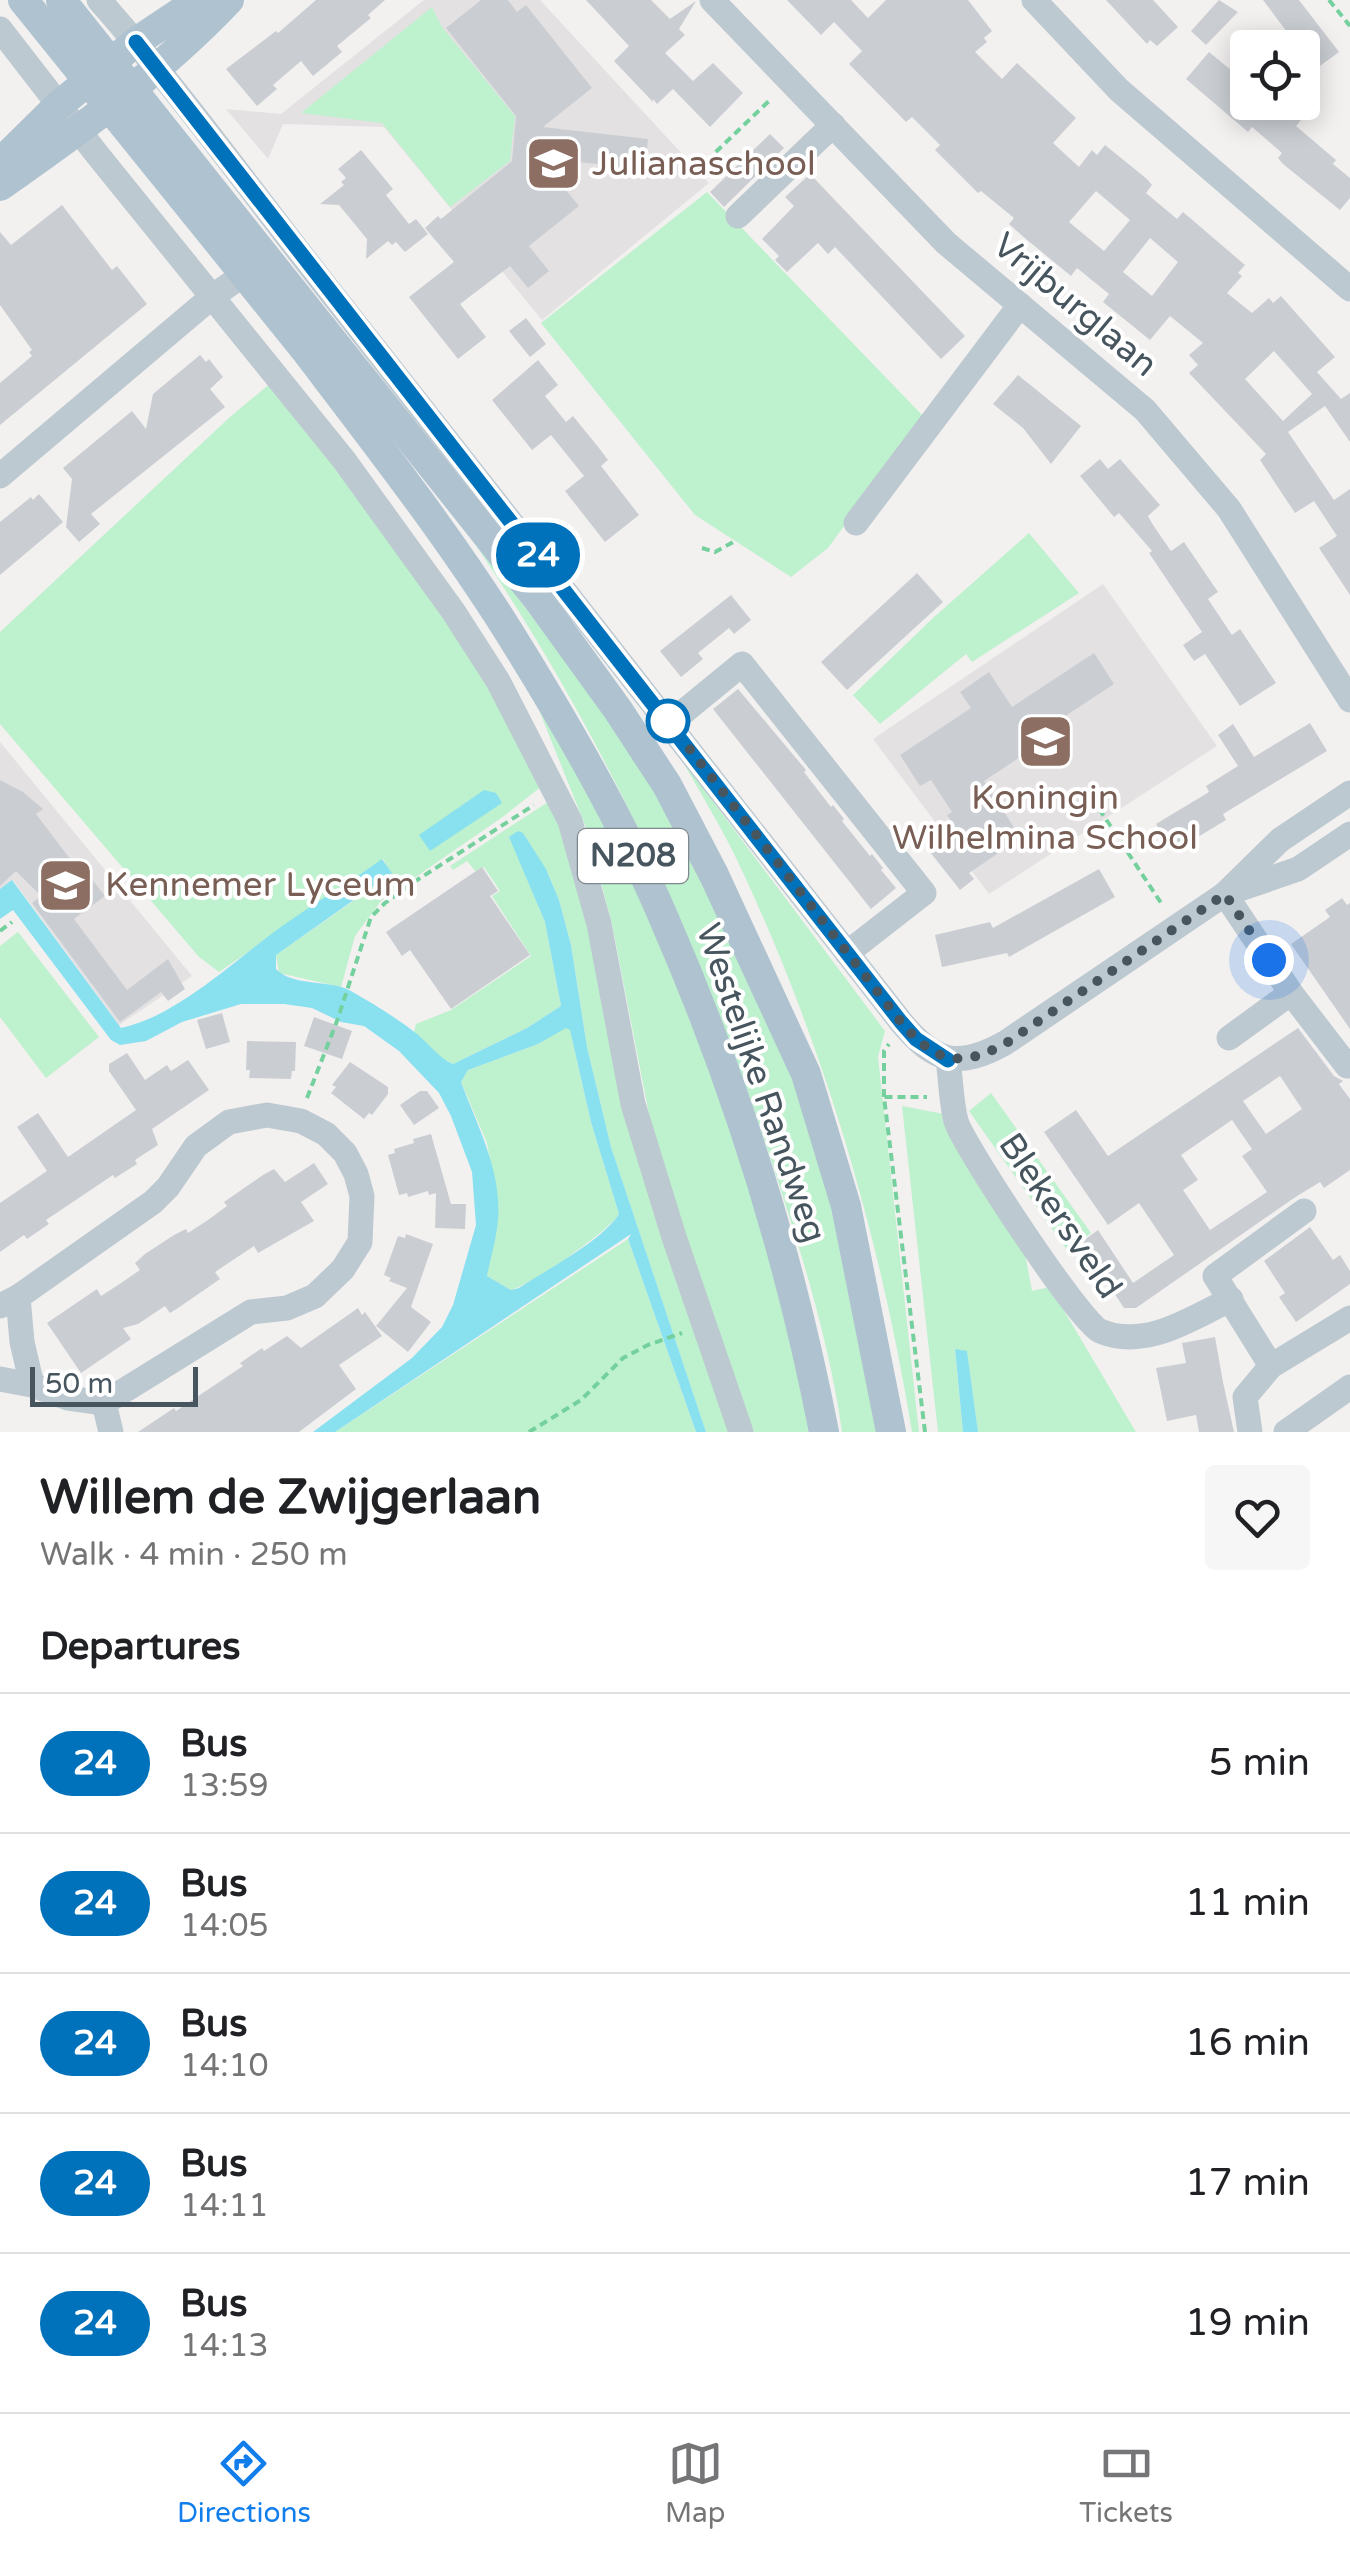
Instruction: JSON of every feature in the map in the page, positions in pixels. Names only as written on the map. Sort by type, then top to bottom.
[{"type":"main road","name":"Westelijke Randweg","points":[[23,0],[538,598],[668,785],[714,874],[806,1074],[846,1206],[891,1432]]},
{"type":"main road","name":"Westelijke Randweg","points":[[61,0],[313,338],[404,480],[506,627],[592,773],[664,918],[717,1052],[805,1333],[824,1432]]},
{"type":"main road","points":[[0,163],[59,105],[136,42],[199,0]]},
{"type":"main road","points":[[0,186],[79,132],[157,68],[229,0]]},
{"type":"street","points":[[98,0],[157,68],[901,1022],[916,1039],[948,1060],[968,1060],[1005,1044],[1225,894],[1280,840],[1350,793]]},
{"type":"street","name":"Vrijburglaan","points":[[712,0],[946,243],[1146,410],[1229,509],[1350,700]]},
{"type":"street","points":[[1034,0],[1119,90],[1350,289]]},
{"type":"street","points":[[0,28],[344,460],[454,611],[498,681],[570,821],[599,924],[634,1104],[741,1432]]},
{"type":"street","points":[[738,216],[833,125]]},
{"type":"street","points":[[0,476],[213,296],[288,240]]},
{"type":"street","points":[[856,523],[1020,305]]},
{"type":"street","points":[[670,723],[742,664],[924,892],[846,953]]},
{"type":"street","points":[[1225,894],[1298,869],[1350,834]]},
{"type":"street","points":[[1225,894],[1291,993],[1347,1066]]},
{"type":"street","points":[[1229,1038],[1291,993]]},
{"type":"street","name":"Blekersveld","points":[[948,1060],[957,1124],[1052,1276],[1096,1330],[1125,1337],[1162,1333],[1230,1300]]},
{"type":"street","points":[[0,1380],[32,1384],[68,1398],[104,1403],[251,1312],[287,1308],[315,1296],[343,1269],[360,1242],[362,1196],[345,1153],[326,1134],[301,1120],[267,1115],[229,1122],[196,1146],[168,1188],[153,1202],[9,1301],[32,1384]]},
{"type":"street","points":[[1271,1366],[1214,1276],[1304,1211]]},
{"type":"street","points":[[1250,1432],[1245,1397],[1271,1366],[1350,1318]]},
{"type":"street","points":[[1286,1432],[1350,1387]]},
{"type":"street","points":[[104,1403],[111,1432]]},
{"type":"path","points":[[1330,0],[1350,26]]},
{"type":"path","points":[[697,170],[790,81]]},
{"type":"path","points":[[702,548],[715,552],[735,541]]},
{"type":"path","points":[[301,1120],[371,918],[384,902],[554,791]]},
{"type":"path","points":[[1092,798],[1177,926]]},
{"type":"path","points":[[0,931],[12,922]]},
{"type":"path","points":[[901,1022],[884,1051],[884,1097],[925,1432]]},
{"type":"path","points":[[884,1097],[953,1097]]},
{"type":"path","points":[[529,1432],[580,1400],[623,1358],[676,1335]]},
{"type":"shaded area","name":"Julianaschool","points":[[424,0],[540,0],[709,183],[542,320],[384,127],[283,124],[268,159],[226,109],[281,114]]},
{"type":"shaded area","name":"Koningin Wilhelmina School","points":[[1103,584],[1217,746],[989,894],[873,739]]},
{"type":"shaded area","name":"Kennemer Lyceum","points":[[0,742],[192,976],[119,1025],[13,880],[0,889]]},
{"type":"green space","points":[[432,7],[442,27],[515,116],[510,161],[450,207],[382,123],[301,113]]},
{"type":"green space","points":[[707,192],[924,417],[828,548],[791,577],[695,515],[541,323]]},
{"type":"green space","points":[[272,382],[483,662],[542,786],[381,901],[355,936],[341,987],[279,973],[276,955],[392,874],[383,859],[219,972],[199,957],[0,724],[0,632]]},
{"type":"green space","points":[[1029,533],[1079,593],[972,662],[966,654],[880,724],[853,695]]},
{"type":"green space","points":[[477,542],[614,728],[653,788],[702,874],[783,1048],[833,1200],[880,1432],[842,1432],[830,1363],[803,1260],[713,999],[606,765]]},
{"type":"green space","points":[[535,700],[610,833],[656,933],[729,1121],[770,1259],[813,1432],[754,1432],[654,1140],[612,924],[587,830]]},
{"type":"green space","points":[[682,760],[885,1031],[878,1057],[919,1432],[912,1432],[865,1212],[822,1069],[768,928],[737,860]]},
{"type":"green space","points":[[548,802],[557,814],[732,1432],[706,1432],[611,1147],[559,900],[546,869],[510,837],[545,922],[561,1006],[527,1028],[453,1064],[414,1032],[416,1024],[451,1010],[531,956],[492,896],[500,891],[484,867],[476,872],[467,861],[453,870],[450,866]]},
{"type":"green space","points":[[18,932],[99,1037],[46,1078],[0,1017],[0,946]]},
{"type":"green space","points":[[565,1027],[570,1029],[591,1122],[619,1214],[569,1256],[511,1290],[487,1276],[498,1205],[487,1143],[461,1082],[468,1070],[538,1044]]},
{"type":"green space","points":[[991,1093],[1091,1233],[1067,1250],[969,1111]]},
{"type":"green space","points":[[902,1106],[944,1114],[1022,1237],[1032,1291],[1050,1287],[1136,1432],[978,1432],[967,1352],[955,1350],[963,1432],[938,1432]]},
{"type":"green space","points":[[628,1239],[696,1432],[335,1432]]},
{"type":"water","points":[[484,790],[496,793],[502,803],[430,851],[419,835]]},
{"type":"water","points":[[518,831],[523,833],[546,869],[559,900],[611,1147],[706,1432],[696,1432],[628,1239],[631,1234],[335,1432],[313,1432],[412,1358],[442,1327],[453,1305],[476,1225],[472,1172],[439,1093],[399,1051],[364,1026],[341,1022],[312,1008],[241,1004],[182,1022],[146,1041],[120,1045],[111,1040],[13,910],[0,919],[0,889],[12,880],[121,1028],[144,1021],[188,997],[291,920],[382,859],[392,873],[276,955],[276,969],[301,981],[351,991],[401,1022],[453,1064],[527,1028],[561,1006],[545,922],[509,837]],"holes":[[[566,1028],[570,1030],[591,1122],[619,1214],[587,1245],[511,1290],[487,1276],[497,1228],[497,1190],[494,1171],[461,1082],[468,1070],[538,1044]]]},
{"type":"water","points":[[955,1349],[967,1351],[978,1432],[963,1432]]},
{"type":"building","points":[[316,0],[385,0],[368,15],[371,18],[337,46],[342,52],[313,76],[301,61],[273,85],[277,89],[257,106],[226,69],[278,33]]},
{"type":"building","points":[[481,0],[508,0],[517,12],[526,5],[592,88],[543,127],[648,139],[645,169],[540,158],[579,206],[529,246],[549,271],[528,288],[510,266],[460,304],[486,337],[458,359],[409,297],[454,262],[425,228],[512,161],[516,116],[446,28]]},
{"type":"building","points":[[586,0],[651,0],[670,19],[696,1],[679,29],[685,35],[665,53],[693,81],[713,63],[743,93],[710,127],[673,89],[657,104],[653,102],[614,61],[629,46]]},
{"type":"building","points":[[787,0],[851,0],[868,18],[886,0],[968,0],[992,31],[984,38],[987,42],[975,52],[1002,79],[1017,63],[1076,118],[1053,143],[1079,167],[1092,150],[1097,155],[1105,145],[1147,179],[1152,185],[1146,193],[1177,219],[1183,212],[1245,265],[1238,273],[1242,276],[1227,293],[1252,313],[1269,298],[1273,303],[1281,296],[1335,357],[1317,372],[1341,399],[1350,393],[1350,442],[1325,406],[1288,432],[1334,500],[1350,489],[1350,595],[1319,548],[1337,536],[1314,501],[1295,513],[1260,460],[1266,454],[1189,373],[1198,365],[1189,355],[1203,343],[1170,316],[1150,340],[1103,302],[1109,294],[1077,268],[1071,276],[1009,224],[1014,218],[981,191],[978,193],[935,150],[940,145],[912,117],[906,122],[849,64],[862,51],[834,22],[821,35]],"holes":[[[1096,191],[1130,220],[1104,251],[1069,222]],[[1150,238],[1178,262],[1152,296],[1123,272]],[[1274,351],[1312,394],[1283,421],[1245,379]]]},
{"type":"building","points":[[1106,0],[1153,0],[1178,27],[1157,46],[1150,40],[1147,44]]},
{"type":"building","points":[[1219,0],[1238,12],[1206,45],[1191,31]]},
{"type":"building","points":[[1263,0],[1299,0],[1339,52],[1320,66],[1320,30],[1286,30]]},
{"type":"building","points":[[1209,52],[1230,69],[1230,117],[1186,79]]},
{"type":"building","points":[[1234,120],[1301,120],[1296,126],[1336,160],[1333,164],[1350,178],[1350,198],[1340,210],[1283,164],[1278,158],[1282,153],[1252,127],[1248,132]]},
{"type":"building","points":[[770,134],[784,148],[724,207],[710,192]]},
{"type":"building","points":[[361,150],[393,189],[386,195],[409,224],[416,219],[428,234],[405,252],[396,242],[392,245],[388,241],[366,259],[367,239],[339,205],[320,204],[344,185],[341,182],[346,178],[338,169]]},
{"type":"building","points":[[810,174],[965,336],[941,359],[835,247],[828,254],[818,243],[787,272],[775,260],[779,256],[762,239],[794,206],[785,197]]},
{"type":"building","points":[[62,205],[112,270],[117,266],[147,304],[0,425],[0,383],[32,356],[32,350],[0,305],[0,232],[11,245]]},
{"type":"building","points":[[526,318],[546,344],[530,357],[509,331]]},
{"type":"building","points":[[200,355],[206,362],[209,359],[223,377],[210,389],[225,407],[91,514],[100,524],[79,542],[66,527],[72,479],[63,468],[132,411],[146,429],[153,394]]},
{"type":"building","points":[[538,360],[558,385],[545,396],[566,422],[573,416],[599,448],[608,460],[601,466],[639,515],[605,542],[565,491],[584,476],[551,435],[532,450],[492,400]]},
{"type":"building","points":[[1018,375],[1081,426],[1051,464],[1023,428],[993,404]]},
{"type":"building","points":[[1100,459],[1108,469],[1120,459],[1160,505],[1148,516],[1153,525],[1171,551],[1184,542],[1218,592],[1208,599],[1232,635],[1240,629],[1276,683],[1240,706],[1205,654],[1194,661],[1183,645],[1202,632],[1149,553],[1152,551],[1119,513],[1114,517],[1080,476]]},
{"type":"building","points":[[39,494],[63,522],[0,575],[0,522]]},
{"type":"building","points":[[917,573],[943,602],[847,690],[821,662]]},
{"type":"building","points":[[731,595],[751,620],[734,634],[729,628],[698,653],[703,659],[681,677],[660,651]]},
{"type":"building","points":[[1094,653],[1114,684],[1032,738],[1037,746],[984,781],[1021,838],[969,873],[974,879],[960,890],[930,852],[957,830],[947,815],[952,812],[931,780],[920,786],[900,755],[971,708],[960,692],[989,672],[1012,707]]},
{"type":"building","points":[[738,689],[896,888],[871,909],[713,709]]},
{"type":"building","points":[[1310,723],[1327,751],[1223,814],[1226,820],[1173,852],[1156,824],[1209,792],[1206,786],[1238,766],[1218,735],[1233,724],[1254,757]]},
{"type":"building","points":[[0,780],[43,809],[36,814],[87,881],[91,878],[105,896],[74,919],[127,990],[168,959],[185,989],[168,1001],[161,992],[120,1022],[32,903],[41,896],[16,871],[0,886]]},
{"type":"building","points":[[482,867],[498,891],[490,896],[530,955],[451,1009],[410,950],[402,956],[386,932]]},
{"type":"building","points":[[1099,869],[1115,897],[1009,957],[1007,953],[942,967],[935,935],[990,922],[993,928]]},
{"type":"building","points":[[1342,898],[1347,905],[1350,903],[1350,1029],[1291,944],[1330,917],[1325,910]]},
{"type":"building","points":[[222,1013],[230,1042],[206,1049],[197,1020]]},
{"type":"building","points":[[314,1017],[352,1031],[342,1059],[304,1046]]},
{"type":"building","points":[[1298,1028],[1334,1076],[1343,1081],[1339,1084],[1350,1099],[1350,1170],[1324,1188],[1320,1182],[1294,1198],[1136,1308],[1124,1308],[1083,1243],[1098,1230],[1133,1283],[1174,1255],[1139,1203],[1108,1225],[1044,1132],[1076,1110],[1108,1156]],"holes":[[[1280,1076],[1302,1109],[1266,1134],[1243,1101]],[[1232,1120],[1252,1149],[1242,1156],[1267,1192],[1210,1230],[1183,1190],[1198,1180],[1181,1155]]]},
{"type":"building","points":[[247,1041],[296,1042],[291,1079],[249,1078]]},
{"type":"building","points":[[127,1053],[145,1080],[167,1065],[171,1071],[188,1060],[209,1090],[152,1129],[158,1145],[135,1160],[137,1164],[115,1178],[113,1175],[46,1220],[49,1224],[27,1239],[24,1235],[0,1252],[0,1203],[47,1171],[17,1127],[38,1113],[68,1157],[136,1110],[109,1071],[109,1064]]},
{"type":"building","points":[[350,1062],[388,1087],[388,1094],[372,1115],[369,1113],[364,1119],[331,1093],[336,1087],[332,1085]]},
{"type":"building","points":[[420,1091],[427,1091],[439,1108],[414,1125],[400,1105]]},
{"type":"building","points":[[431,1134],[451,1204],[466,1204],[465,1229],[435,1228],[436,1193],[399,1195],[388,1155],[414,1143],[413,1139]]},
{"type":"building","points":[[314,1163],[328,1184],[301,1202],[314,1221],[258,1253],[254,1246],[215,1272],[220,1279],[170,1313],[165,1306],[138,1324],[123,1328],[131,1339],[81,1373],[47,1323],[97,1289],[101,1296],[140,1270],[135,1263],[145,1254],[208,1220],[227,1206],[224,1202],[263,1175],[274,1169],[285,1182]]},
{"type":"building","points":[[1310,1227],[1333,1260],[1340,1255],[1350,1271],[1350,1284],[1296,1322],[1279,1297],[1285,1293],[1264,1261]]},
{"type":"building","points":[[406,1234],[433,1244],[411,1307],[431,1322],[408,1352],[376,1326],[407,1288],[384,1275],[398,1236],[405,1238]]},
{"type":"building","points":[[358,1308],[382,1336],[339,1365],[356,1389],[299,1432],[138,1432],[243,1366],[240,1363],[262,1348],[264,1351],[287,1336],[301,1348]]},
{"type":"building","points":[[1215,1337],[1234,1432],[1199,1432],[1196,1415],[1167,1421],[1156,1368],[1186,1363],[1182,1343]]},
{"type":"bus line","name":"24","points":[[136,42],[901,1022],[932,1052],[948,1060]]},
{"type":"place","name":"Julianaschool","points":[[553,164]]},
{"type":"place","name":"Koningin Wilhelmina School","points":[[1045,742]]},
{"type":"place","name":"Kennemer Lyceum","points":[[66,885]]},
{"type":"route","points":[[668,721],[901,1022],[932,1052],[948,1060],[968,1060],[1005,1044],[1225,894],[1269,960]]}]
